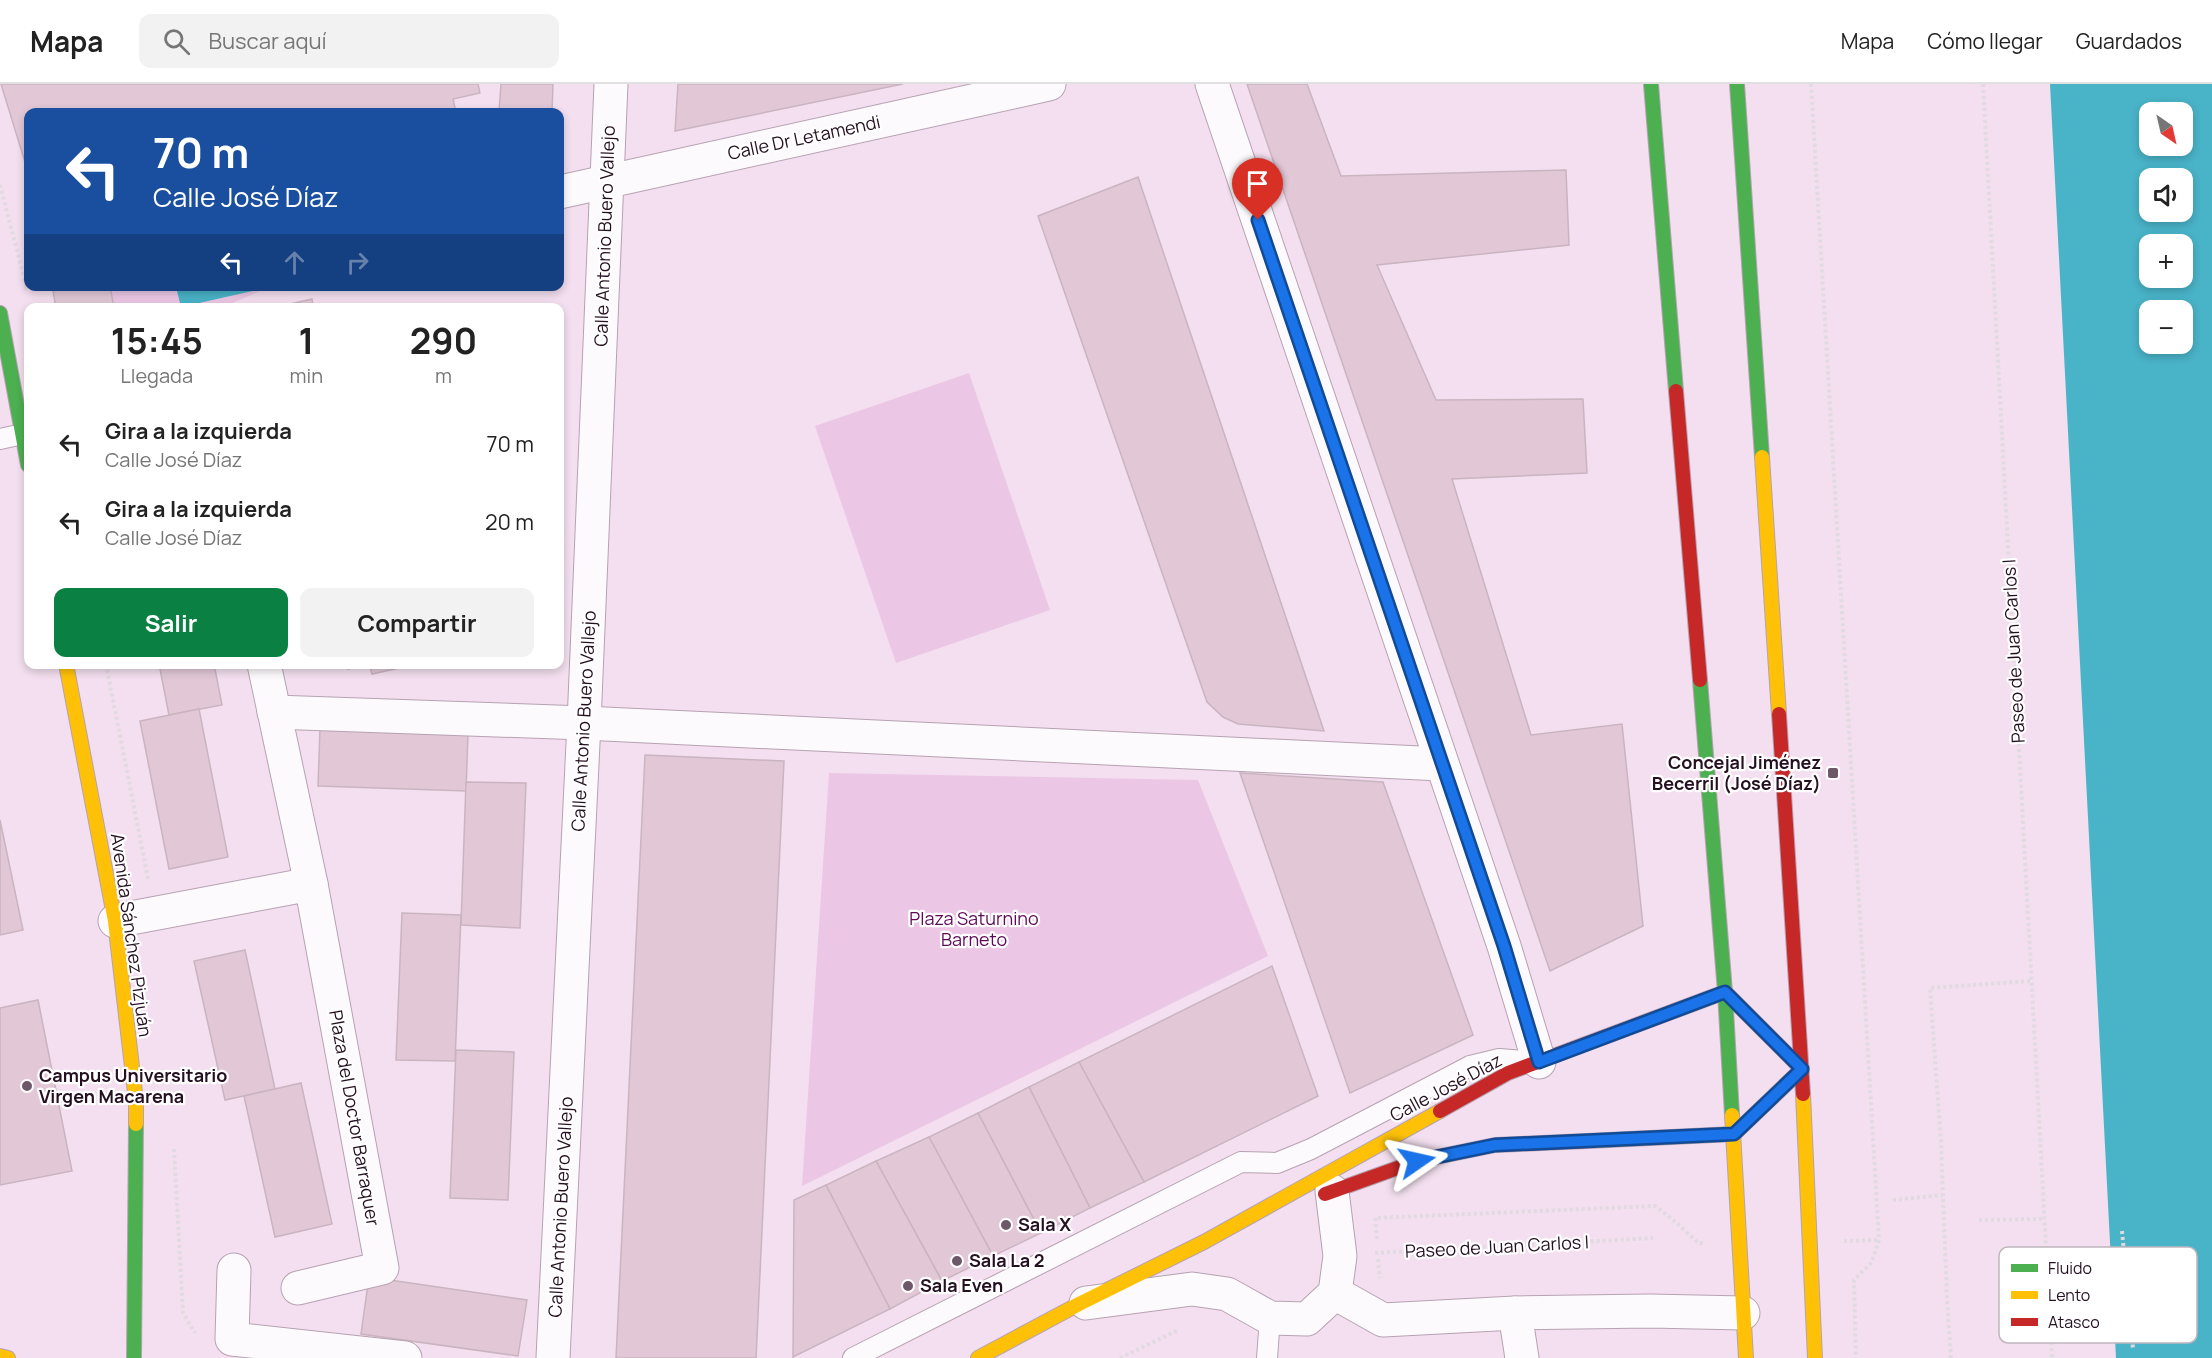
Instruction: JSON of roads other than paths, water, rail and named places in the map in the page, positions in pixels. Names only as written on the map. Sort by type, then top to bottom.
[{"type":"main road","points":[[1651,84],[1725,992],[1746,1358]]},
{"type":"main road","points":[[1737,84],[1802,1069],[1815,1358]]},
{"type":"main road","points":[[0,313],[24,440]]},
{"type":"main road","name":"Avenida Sánchez Pizjuán","points":[[67,669],[115,921],[136,1101],[134,1358]]},
{"type":"main road","points":[[1725,992],[1802,1069]]},
{"type":"main road","name":"Calle José Díaz","points":[[978,1358],[1079,1304],[1204,1242],[1508,1073],[1725,992]]},
{"type":"main road","points":[[1734,1134],[1802,1069]]},
{"type":"main road","name":"Calle José Díaz","points":[[1204,1242],[1314,1198],[1417,1161],[1495,1145],[1734,1134]]},
{"type":"main road","points":[[0,1356],[8,1358]]},
{"type":"street","name":"Calle Antonio Buero Vallejo","points":[[553,1358],[584,723],[611,84]]},
{"type":"street","name":"Calle Dr Letamendi","points":[[564,191],[1049,84]]},
{"type":"street","points":[[1212,84],[1504,946],[1539,1062]]},
{"type":"street","name":"Plaza del Doctor Barraquer","points":[[265,669],[311,884],[382,1268],[298,1288]]},
{"type":"street","points":[[274,712],[584,723],[1441,764]]},
{"type":"street","points":[[115,921],[311,884]]},
{"type":"street","points":[[1079,1304],[1192,1289],[1227,1294],[1270,1318],[1307,1319],[1335,1293],[1340,1256],[1314,1198]]},
{"type":"street","points":[[234,1270],[232,1339],[405,1358]]},
{"type":"street","points":[[1335,1293],[1383,1320],[1515,1313],[1650,1311],[1743,1313]]},
{"type":"street","points":[[1515,1313],[1522,1358]]},
{"type":"lane","points":[[0,439],[23,434]]},
{"type":"lane","points":[[853,1358],[1241,1162],[1277,1163],[1311,1149],[1470,1066],[1499,1059],[1539,1062]]},
{"type":"lane","points":[[1267,1358],[1270,1318]]},
{"type":"water","points":[[2050,84],[2212,84],[2212,1358],[2116,1358],[2115,1343],[2197,1343],[2197,1247],[2110,1247]]},
{"type":"water","points":[[177,291],[253,291],[199,303],[180,303]]},
{"type":"place","name":"Concejal Jiménez Becerril (José Díaz)","points":[[1833,773]]},
{"type":"place","name":"Campus Universitario Virgen Macarena","points":[[27,1086]]},
{"type":"place","name":"Sala X","points":[[1006,1225]]},
{"type":"place","name":"Sala La 2","points":[[957,1261]]},
{"type":"place","name":"Sala Even","points":[[908,1286]]},
{"type":"park label","name":"Plaza Saturnino Barneto","points":[[974,929]]}]
